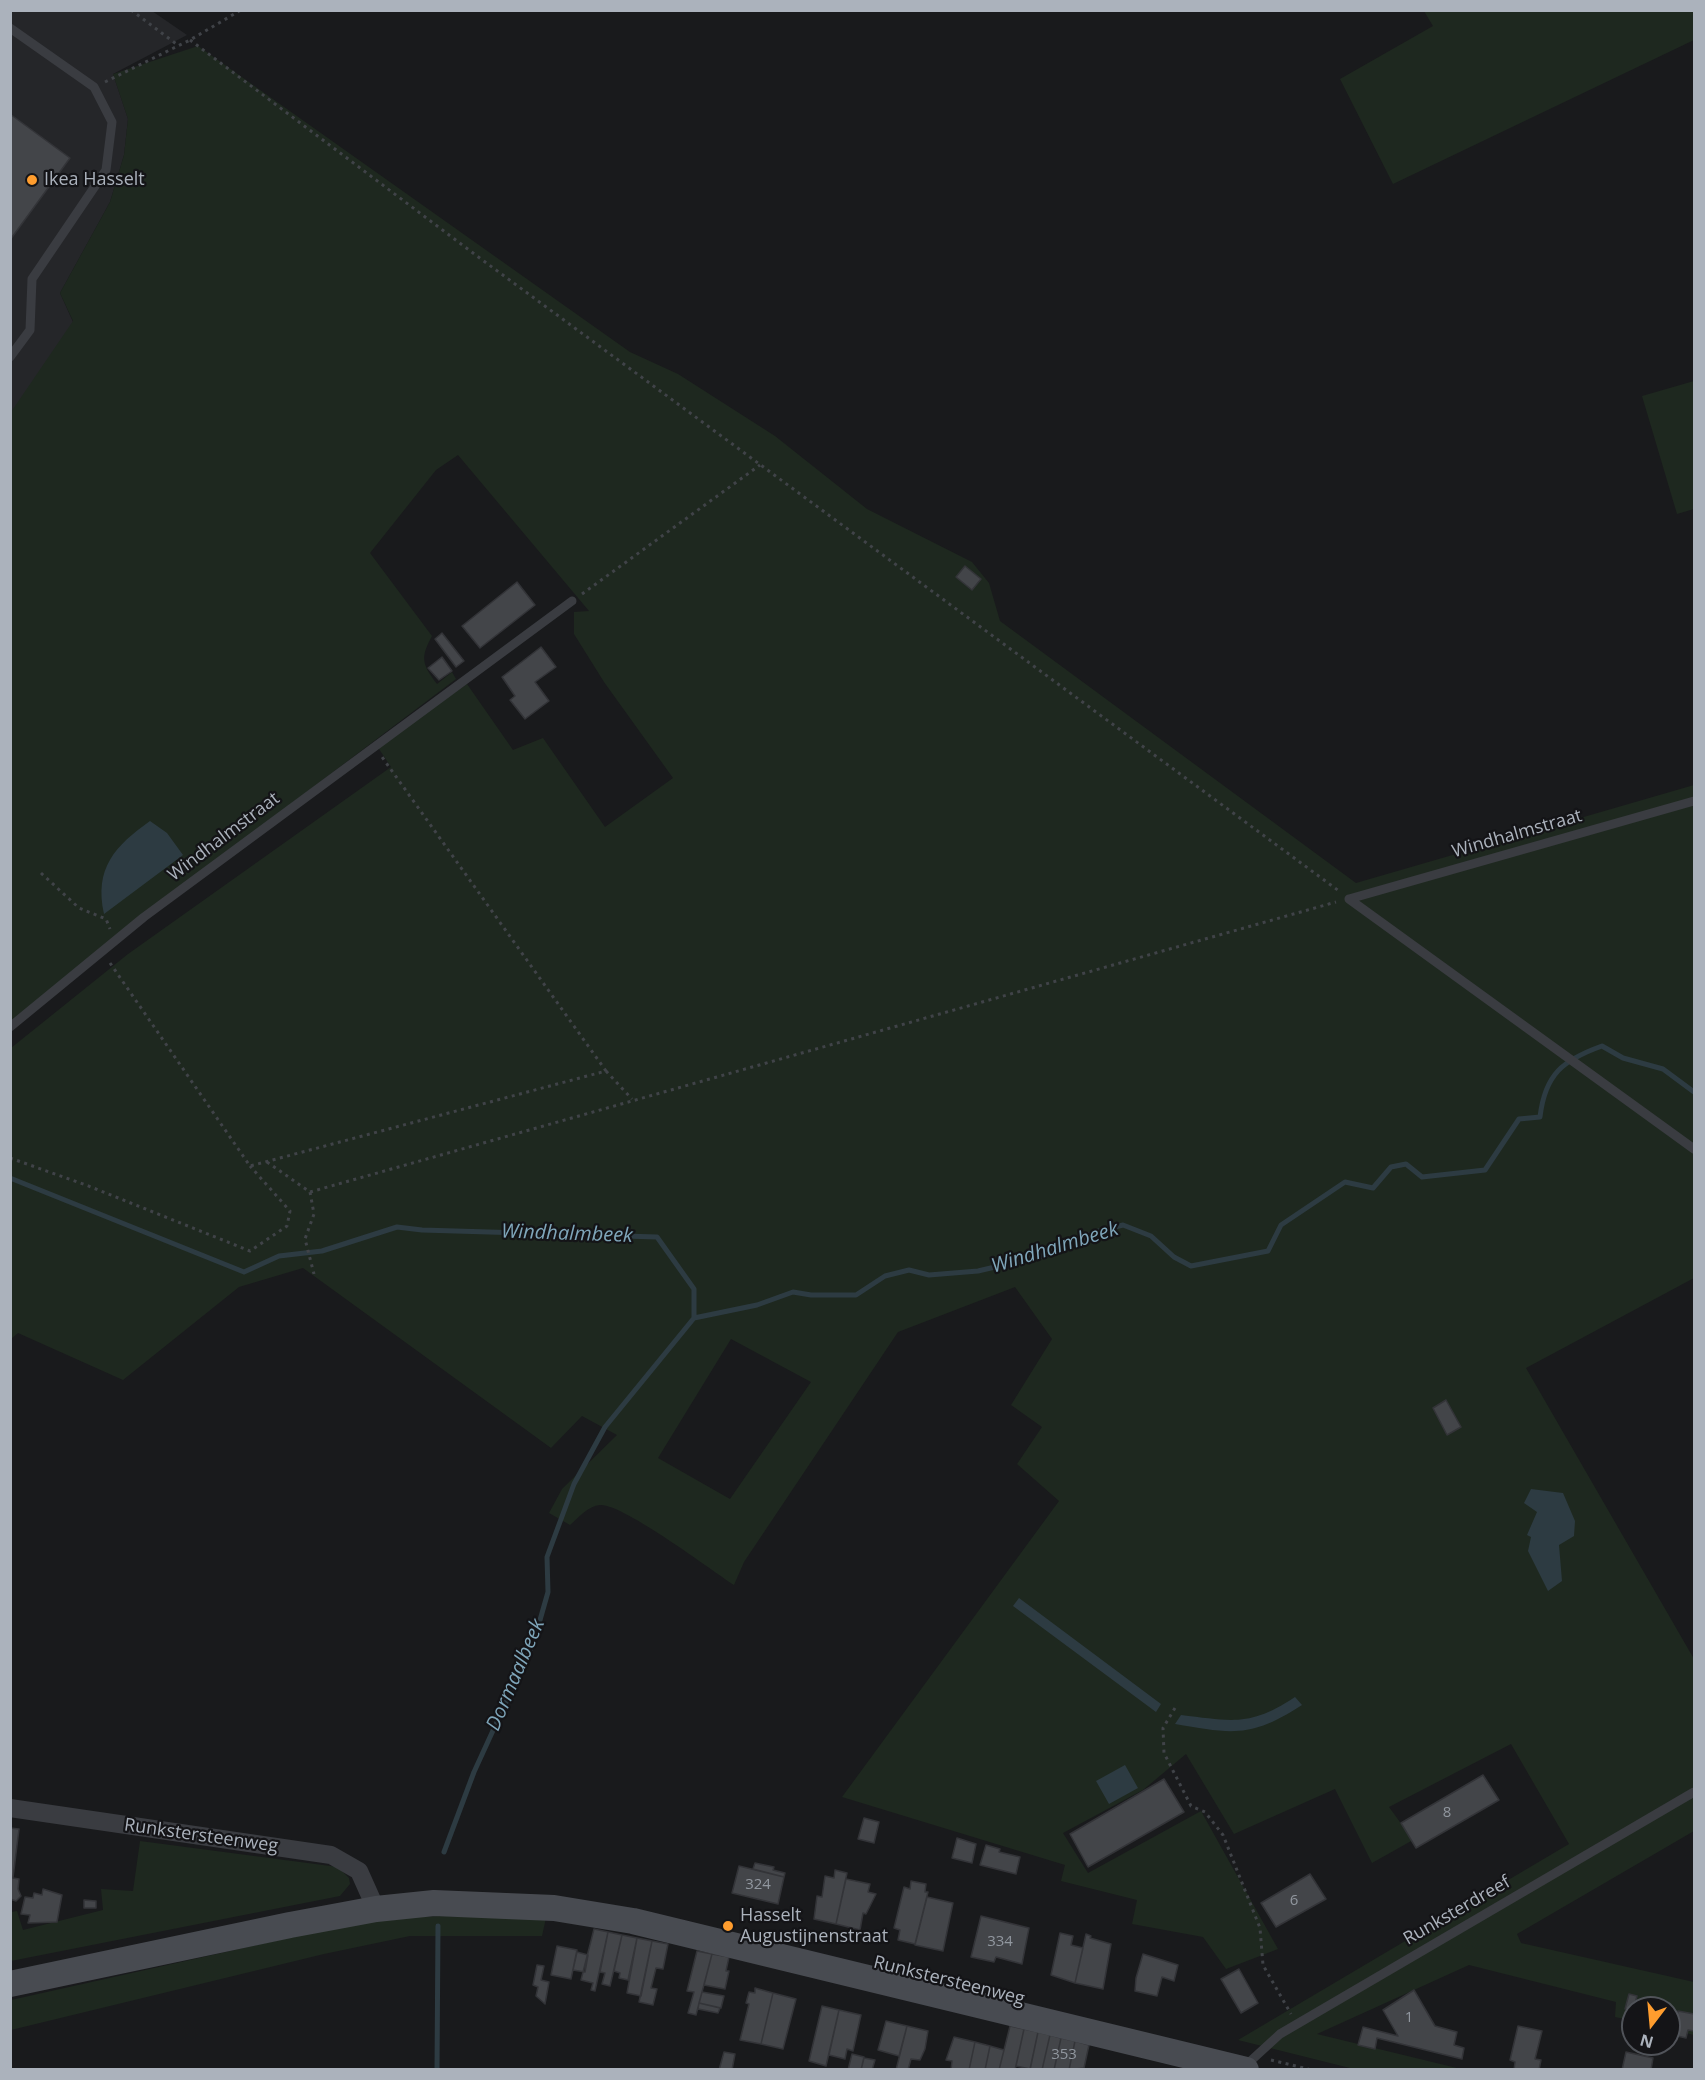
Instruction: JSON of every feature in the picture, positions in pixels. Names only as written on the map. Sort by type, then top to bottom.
[{"type":"street","name":"Runkstersteenweg","points":[[10,1808],[331,1855],[359,1871],[376,1909]]},
{"type":"street","name":"Runkstersteenweg","points":[[10,1984],[290,1924],[376,1909],[434,1903],[496,1904],[554,1908],[633,1921],[1248,2065]]},
{"type":"lane","points":[[10,28],[94,87],[112,122],[106,170],[32,279],[30,330],[10,357]]},
{"type":"lane","name":"Windhalmstraat","points":[[10,1027],[102,951],[374,746],[572,601]]},
{"type":"lane","name":"Windhalmstraat","points":[[1349,898],[1695,801]]},
{"type":"lane","points":[[1349,898],[1695,1149]]},
{"type":"lane","name":"Runksterdreef","points":[[1248,2065],[1280,2034],[1296,2024],[1695,1792]]},
{"type":"path","points":[[131,10],[179,46]]},
{"type":"path","points":[[94,87],[179,46],[241,10]]},
{"type":"path","points":[[190,40],[760,465],[1349,898]]},
{"type":"path","points":[[572,601],[760,465]]},
{"type":"path","points":[[374,746],[606,1071],[632,1099]]},
{"type":"path","points":[[41,873],[80,908],[106,919],[114,942]]},
{"type":"path","points":[[310,1192],[632,1099],[1349,898]]},
{"type":"path","points":[[10,1158],[86,1185],[250,1251],[287,1226],[290,1211],[250,1166],[102,951]]},
{"type":"path","points":[[250,1166],[606,1071]]},
{"type":"path","points":[[267,1162],[310,1192],[314,1214],[305,1239],[314,1274]]},
{"type":"path","points":[[1175,1708],[1163,1728],[1164,1753],[1191,1806],[1205,1812],[1223,1836],[1260,1928],[1263,1965],[1296,2024]]},
{"type":"path","points":[[1248,2065],[1312,2070]]},
{"type":"shaded area","points":[[11,11],[152,11],[187,35],[113,74],[128,119],[124,155],[110,202],[60,293],[120,427],[11,469]]},
{"type":"shaded area","points":[[150,821],[167,833],[183,855],[104,914],[102,884],[110,860],[117,849]]},
{"type":"shaded area","points":[[1531,1489],[1563,1493],[1575,1521],[1574,1536],[1559,1545],[1562,1581],[1548,1591],[1528,1551],[1531,1537],[1527,1535],[1537,1512],[1524,1503]]},
{"type":"shaded area","points":[[1019,1598],[1161,1704],[1156,1712],[1013,1606]]},
{"type":"shaded area","points":[[1295,1697],[1302,1705],[1284,1716],[1255,1728],[1227,1731],[1175,1724],[1181,1715],[1240,1720],[1265,1713]]},
{"type":"shaded area","points":[[1125,1765],[1138,1788],[1109,1804],[1096,1781]]},
{"type":"green space","points":[[1424,11],[1694,11],[1694,40],[1393,184],[1340,79],[1433,26]]},
{"type":"green space","points":[[198,46],[630,352],[678,374],[775,436],[867,509],[972,562],[989,583],[1000,621],[1356,883],[1694,785],[1694,1278],[1526,1368],[1694,1659],[1694,1831],[1517,1934],[1521,1943],[1694,1982],[1694,2035],[1681,2032],[1681,1996],[1621,1996],[1621,2018],[1615,2017],[1616,2002],[1469,1965],[1317,2034],[1461,2069],[1354,2069],[1238,2040],[1569,1844],[1511,1744],[1389,1807],[1413,1840],[1372,1863],[1335,1789],[1234,1834],[1186,1754],[1143,1790],[1063,1833],[1088,1873],[1201,1811],[1278,1949],[1226,1969],[1203,1937],[1132,1924],[1137,1900],[1061,1881],[1065,1865],[842,1797],[1059,1501],[1017,1464],[1042,1427],[1011,1405],[1052,1339],[1015,1287],[898,1332],[744,1562],[734,1585],[646,1525],[611,1507],[600,1505],[592,1507],[570,1525],[549,1513],[562,1489],[617,1435],[582,1416],[551,1448],[303,1268],[239,1287],[123,1380],[18,1333],[11,1339],[11,1048],[128,954],[391,767],[377,746],[467,684],[513,750],[543,738],[605,827],[673,778],[604,682],[574,634],[574,612],[589,611],[458,455],[436,470],[370,553],[432,636],[424,661],[432,677],[437,684],[452,672],[456,679],[107,943],[11,1022],[11,412],[73,321],[60,293],[110,202],[124,155],[128,119],[113,74]],"holes":[[[731,1339],[811,1382],[730,1499],[658,1458]]]},
{"type":"green space","points":[[1694,381],[1694,509],[1677,514],[1642,396]]},
{"type":"green space","points":[[140,1841],[338,1867],[349,1878],[350,1884],[340,1896],[11,1961],[11,1912],[17,1911],[23,1930],[103,1910],[101,1889],[133,1891]]},
{"type":"green space","points":[[445,1916],[546,1918],[542,1936],[410,1936],[324,1954],[11,2030],[11,2000],[315,1932],[389,1918]]},
{"type":"building","name":"Ikea Hasselt","points":[[10,114],[70,158],[10,240]]},
{"type":"building","points":[[965,566],[981,579],[972,590],[956,577]]},
{"type":"building","points":[[517,582],[535,605],[480,648],[462,626]]},
{"type":"building","points":[[442,633],[464,661],[456,667],[435,639]]},
{"type":"building","points":[[541,647],[556,667],[535,682],[549,701],[525,719],[510,700],[515,696],[502,677]]},
{"type":"building","points":[[442,657],[452,671],[439,680],[428,668]]},
{"type":"building","points":[[1446,1400],[1461,1427],[1447,1435],[1433,1408]]},
{"type":"building","points":[[1483,1775],[1499,1800],[1416,1848],[1401,1823]]},
{"type":"building","points":[[1164,1779],[1184,1812],[1088,1867],[1070,1834]]},
{"type":"building","points":[[864,1818],[879,1822],[874,1843],[858,1839]]},
{"type":"building","points":[[10,1828],[19,1829],[13,1878],[19,1879],[18,1889],[21,1896],[16,1901],[10,1899]]},
{"type":"building","points":[[957,1838],[976,1844],[972,1863],[952,1858]]},
{"type":"building","points":[[986,1845],[1000,1849],[999,1852],[1020,1857],[1016,1874],[980,1865]]},
{"type":"building","points":[[755,1863],[774,1867],[773,1870],[785,1873],[784,1877],[753,1869]]},
{"type":"building","points":[[739,1866],[784,1877],[778,1904],[732,1893]]},
{"type":"building","points":[[835,1870],[847,1873],[836,1924],[814,1919],[817,1896],[822,1897],[825,1876],[834,1878]]},
{"type":"building","points":[[1310,1874],[1326,1899],[1276,1927],[1261,1903]]},
{"type":"building","points":[[846,1879],[870,1884],[868,1892],[876,1894],[866,1914],[863,1913],[860,1930],[836,1924]]},
{"type":"building","points":[[911,1881],[926,1884],[925,1892],[928,1892],[915,1944],[898,1940],[900,1930],[894,1928],[904,1887],[910,1889]]},
{"type":"building","points":[[43,1889],[62,1895],[57,1922],[28,1923],[30,1915],[21,1914],[25,1897],[33,1898],[34,1893],[42,1895]]},
{"type":"building","points":[[927,1897],[953,1903],[943,1951],[915,1945]]},
{"type":"building","points":[[84,1900],[96,1901],[96,1908],[84,1908]]},
{"type":"building","points":[[981,1916],[1029,1928],[1022,1964],[996,1957],[994,1962],[971,1957]]},
{"type":"building","points":[[594,1929],[608,1932],[595,1991],[591,1990],[593,1983],[581,1980]]},
{"type":"building","points":[[608,1932],[622,1935],[610,1986],[602,1984],[605,1973],[600,1972]]},
{"type":"building","points":[[1060,1933],[1073,1936],[1071,1945],[1083,1948],[1075,1983],[1051,1975]]},
{"type":"building","points":[[1086,1934],[1091,1936],[1090,1938],[1111,1944],[1103,1989],[1075,1983]]},
{"type":"building","points":[[622,1935],[637,1938],[628,1980],[619,1978],[620,1973],[614,1971]]},
{"type":"building","points":[[637,1938],[652,1941],[641,1996],[627,1993]]},
{"type":"building","points":[[652,1941],[668,1944],[663,1969],[656,1968],[651,1988],[657,1989],[653,2005],[639,2002]]},
{"type":"building","points":[[557,1946],[577,1950],[571,1979],[551,1975]]},
{"type":"building","points":[[697,1951],[712,1954],[696,2015],[688,2013],[694,1992],[687,1991]]},
{"type":"building","points":[[577,1952],[588,1955],[585,1972],[573,1970]]},
{"type":"building","points":[[712,1954],[729,1957],[725,1989],[704,1985]]},
{"type":"building","points":[[1143,1954],[1178,1965],[1174,1981],[1162,1977],[1157,1996],[1135,1991]]},
{"type":"building","points":[[537,1965],[544,1966],[541,1980],[549,1982],[545,2004],[536,1996],[538,1987],[533,1985]]},
{"type":"building","points":[[1239,1969],[1258,2003],[1241,2013],[1221,1979]]},
{"type":"building","points":[[755,1988],[773,1993],[761,2044],[740,2040],[749,2004],[746,2003],[749,1992],[755,1993]]},
{"type":"building","points":[[1414,1990],[1435,2026],[1457,2032],[1454,2045],[1464,2048],[1462,2059],[1377,2038],[1375,2049],[1358,2045],[1363,2027],[1398,2036],[1383,2010]]},
{"type":"building","points":[[702,1992],[724,1996],[721,2008],[699,2003]]},
{"type":"building","points":[[773,1993],[796,1999],[783,2049],[761,2044]]},
{"type":"building","points":[[699,2003],[720,2008],[718,2013],[698,2009]]},
{"type":"building","points":[[822,2006],[839,2010],[826,2066],[809,2061]]},
{"type":"building","points":[[839,2010],[861,2015],[853,2051],[847,2049],[845,2059],[829,2055]]},
{"type":"building","points":[[1681,2012],[1694,2014],[1694,2031],[1688,2030],[1686,2038],[1681,2037]]},
{"type":"building","points":[[886,2021],[907,2026],[899,2056],[878,2050]]},
{"type":"building","points":[[907,2026],[928,2031],[925,2049],[920,2060],[911,2059],[908,2070],[896,2070]]},
{"type":"building","points":[[1010,2026],[1024,2029],[1015,2070],[999,2070]]},
{"type":"building","points":[[1518,2026],[1542,2031],[1535,2059],[1541,2060],[1539,2070],[1514,2070],[1515,2062],[1510,2060]]},
{"type":"building","points":[[1024,2029],[1038,2032],[1030,2069],[1016,2066]]},
{"type":"building","points":[[1038,2032],[1050,2035],[1042,2070],[1030,2070]]},
{"type":"building","points":[[1050,2035],[1061,2038],[1054,2070],[1042,2070]]},
{"type":"building","points":[[954,2037],[975,2042],[969,2070],[951,2070],[952,2061],[946,2060]]},
{"type":"building","points":[[1061,2038],[1075,2041],[1069,2070],[1054,2070]]},
{"type":"building","points":[[1075,2041],[1089,2045],[1084,2068],[1069,2070]]},
{"type":"building","points":[[975,2042],[990,2046],[985,2070],[969,2070]]},
{"type":"building","points":[[990,2046],[1004,2050],[999,2070],[985,2070]]},
{"type":"building","points":[[724,2052],[735,2054],[732,2070],[719,2070]]},
{"type":"building","points":[[852,2054],[864,2057],[861,2070],[848,2070]]},
{"type":"building","points":[[1625,2056],[1653,2058],[1651,2070],[1622,2070]]},
{"type":"building","points":[[864,2058],[875,2060],[872,2070],[861,2070]]},
{"type":"waterway","name":"Windhalmbeek","points":[[10,1178],[244,1272],[279,1256],[322,1251],[397,1227],[422,1230],[657,1237],[694,1289],[694,1318],[757,1305],[793,1292],[811,1295],[856,1295],[885,1276],[909,1270],[929,1275],[978,1271],[1046,1255],[1095,1232],[1123,1225],[1151,1236],[1174,1257],[1191,1266],[1268,1251],[1281,1225],[1345,1182],[1373,1188],[1391,1167],[1406,1164],[1422,1177],[1485,1170],[1519,1119],[1540,1117],[1546,1090],[1558,1071],[1577,1057],[1602,1046],[1623,1058],[1663,1069],[1694,1092]]},
{"type":"waterway","name":"Dormaalbeek","points":[[444,1852],[474,1772],[534,1641],[548,1592],[547,1557],[574,1484],[605,1427],[694,1318]]},
{"type":"waterway","name":"Dormaalbeek","points":[[437,2070],[438,1926]]},
{"type":"place","name":"Ikea Hasselt","points":[[32,180]]},
{"type":"place","name":"Hasselt Augustijnenstraat","points":[[728,1926]]}]
